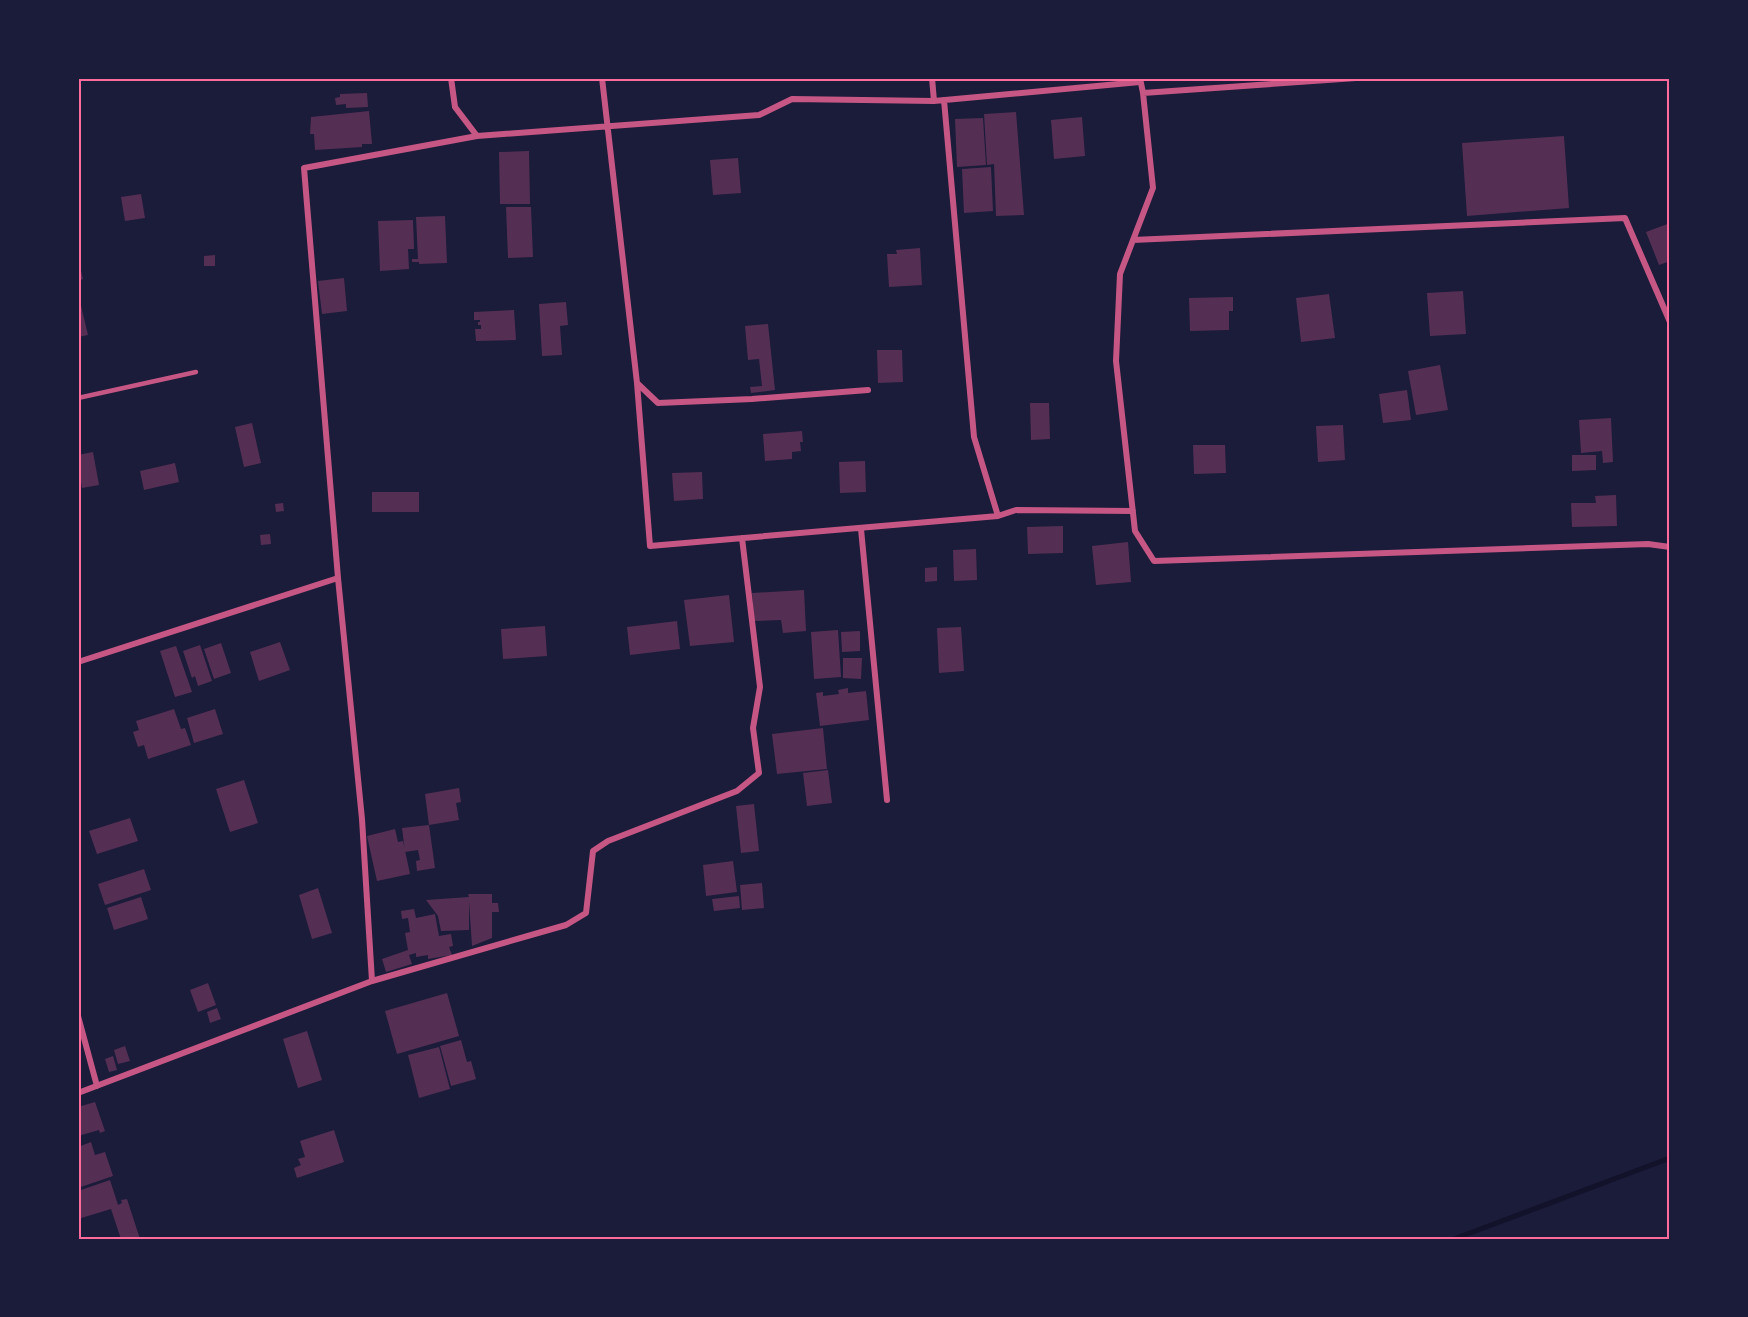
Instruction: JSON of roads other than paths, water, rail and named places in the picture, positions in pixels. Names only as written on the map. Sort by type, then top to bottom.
[{"type":"street","points":[[451,78],[455,107],[477,136]]},
{"type":"street","points":[[602,78],[637,383],[650,546],[998,516],[1016,510],[1133,511]]},
{"type":"street","points":[[932,78],[934,101]]},
{"type":"street","points":[[1143,93],[1356,78]]},
{"type":"street","points":[[372,981],[362,819],[338,578],[304,168],[477,136],[759,115],[792,99],[934,101],[1140,80],[1153,188],[1120,274],[1116,361],[1135,531],[1154,561],[1648,544],[1670,547]]},
{"type":"street","points":[[944,100],[974,437],[998,516]]},
{"type":"street","points":[[1133,240],[1625,218],[1670,322]]},
{"type":"street","points":[[637,383],[658,402],[752,399],[868,390]]},
{"type":"street","points":[[861,529],[886,800]]},
{"type":"street","points":[[78,1093],[372,981],[566,925],[586,913],[593,851],[608,841],[737,791],[759,772],[753,728],[760,687],[742,538]]},
{"type":"street","points":[[78,662],[338,578]]},
{"type":"street","points":[[78,1016],[97,1086]]},
{"type":"lane","points":[[78,398],[196,372]]},
{"type":"waterway","points":[[1454,1239],[1670,1158]]}]
